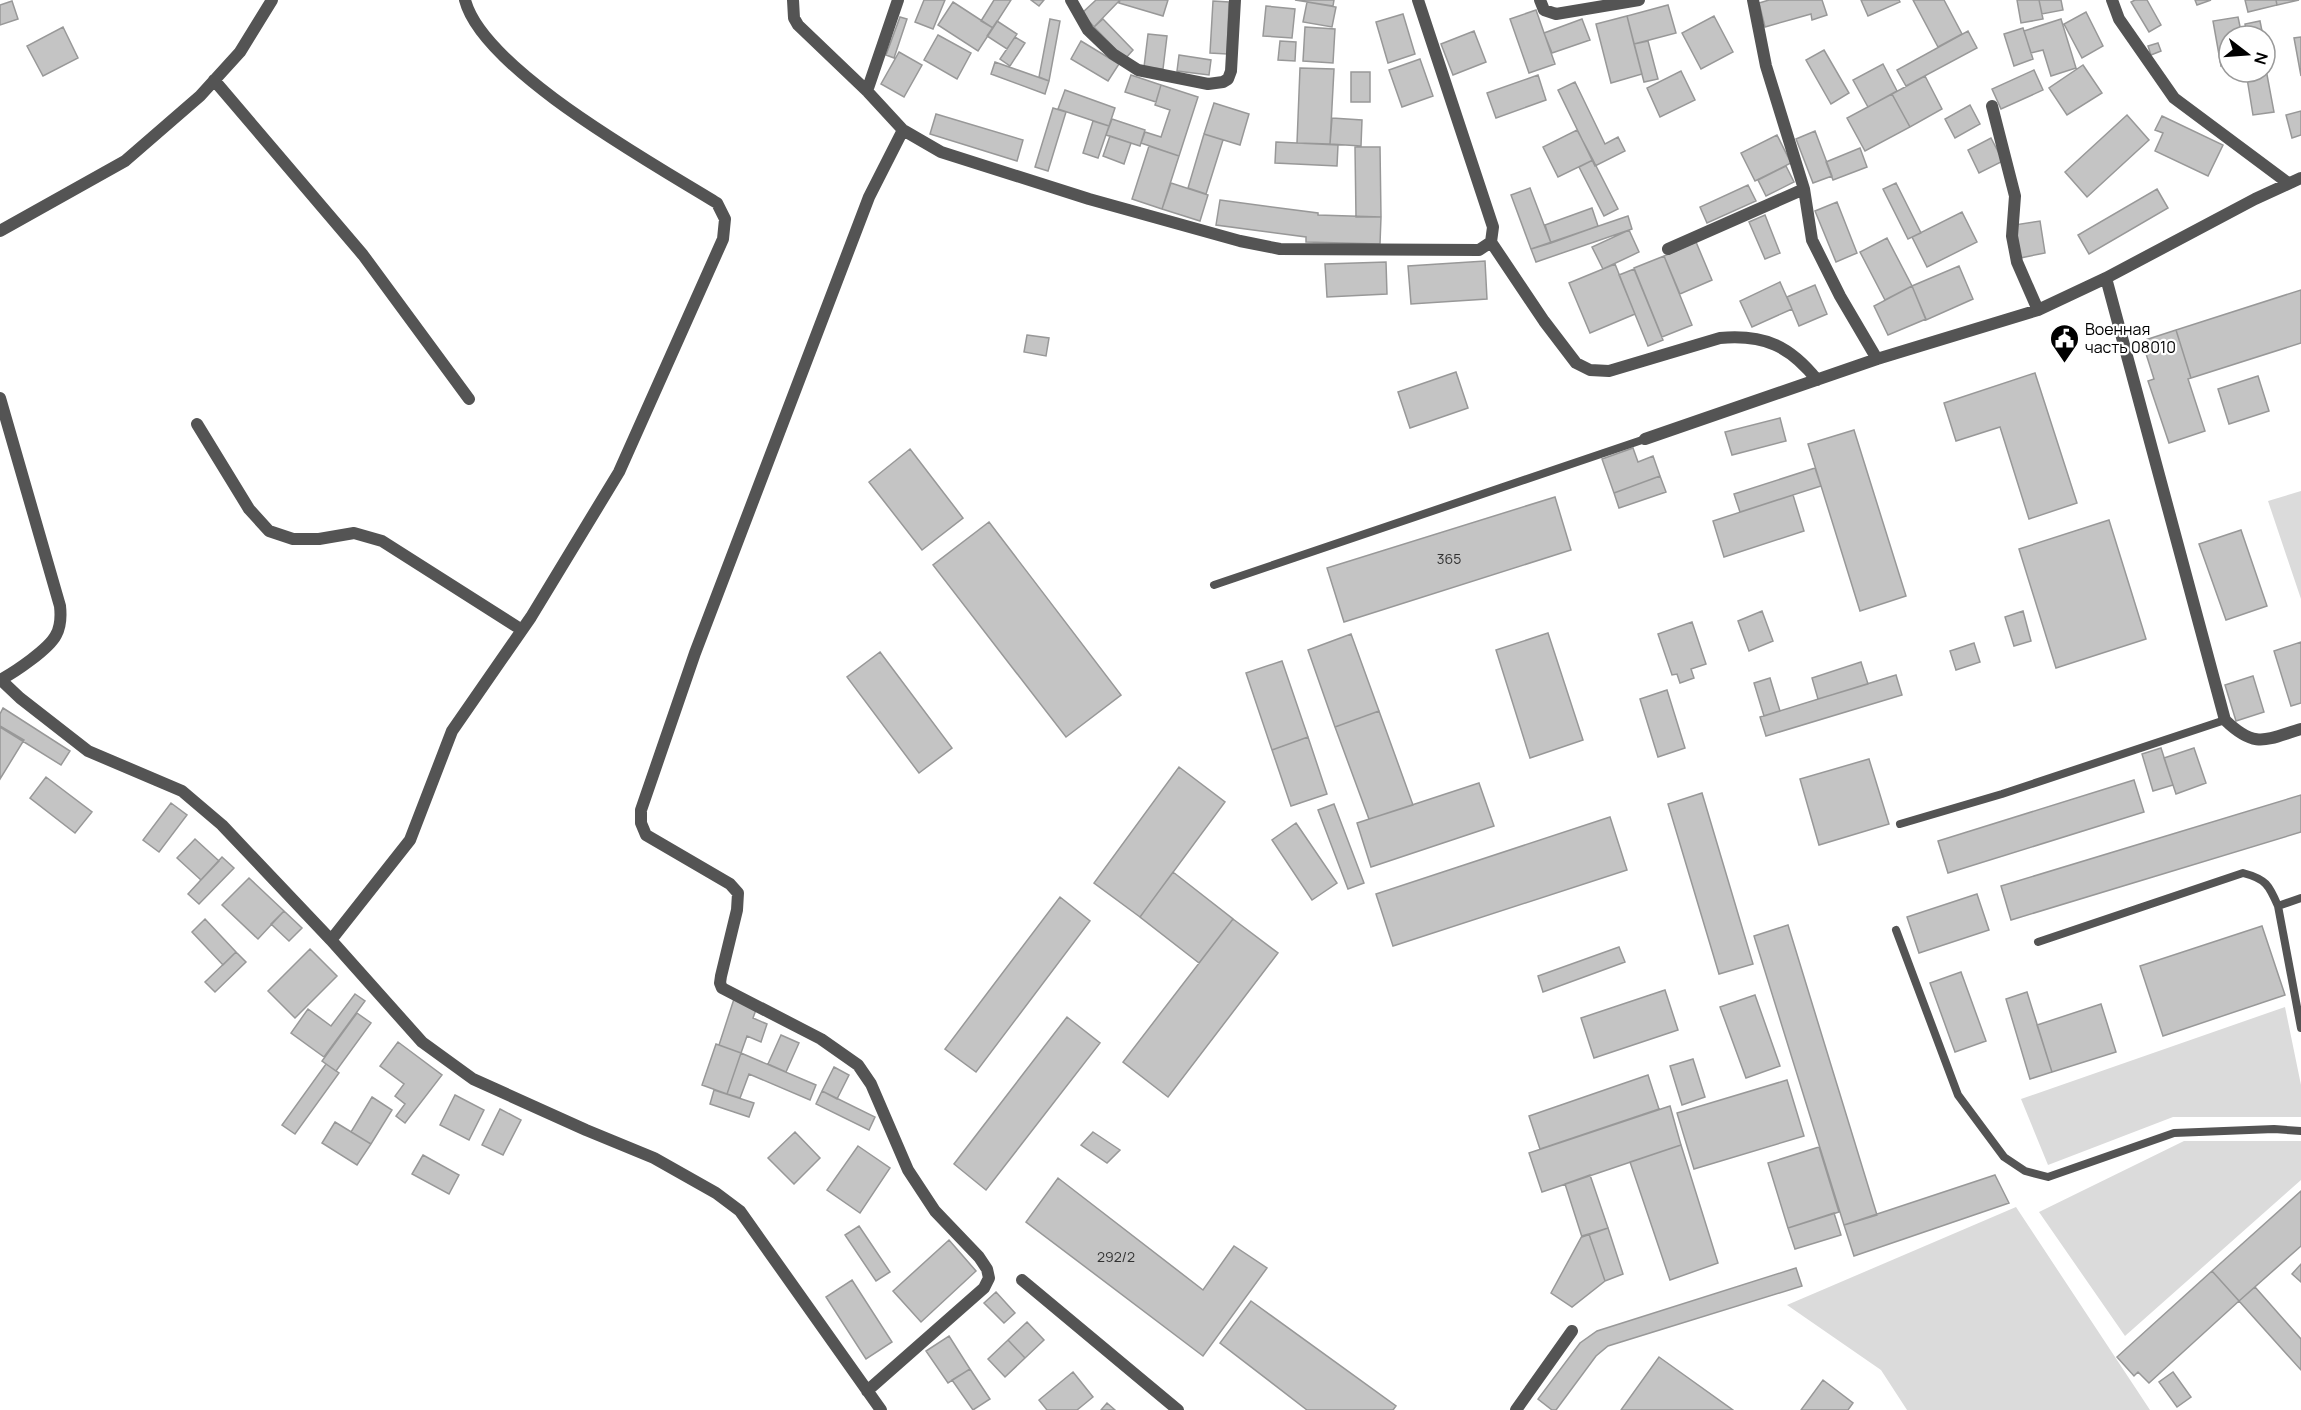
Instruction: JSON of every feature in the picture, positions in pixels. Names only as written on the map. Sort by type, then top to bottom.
[{"type":"street","points":[[0,231],[125,161],[200,96],[240,52],[272,0]]},
{"type":"street","points":[[331,940],[410,840],[452,730],[522,630],[619,472],[723,239],[725,219],[717,203],[621,144],[524,77],[478,28],[468,11],[465,0]]},
{"type":"street","points":[[793,0],[794,18],[798,25],[867,91],[903,130],[941,152],[1077,196],[1240,241],[1280,249],[1479,250],[1491,242]]},
{"type":"street","points":[[867,91],[898,0]]},
{"type":"street","points":[[1071,0],[1088,30],[1113,54],[1138,70],[1208,84],[1223,82],[1228,79],[1231,71],[1235,0]]},
{"type":"street","points":[[1418,0],[1493,226],[1491,242],[1544,321],[1576,363],[1590,370],[1609,371],[1720,338],[1738,336],[1767,341],[1785,348],[1804,364],[1816,380]]},
{"type":"street","points":[[1540,0],[1544,10],[1556,14],[1639,0]]},
{"type":"street","points":[[1754,0],[1766,66],[1804,189],[1812,240],[1840,296],[1877,359]]},
{"type":"street","points":[[2112,0],[2119,19],[2174,98],[2288,183]]},
{"type":"street","points":[[214,80],[363,255],[469,399]]},
{"type":"street","points":[[1992,106],[2015,196],[2012,237],[2017,262],[2037,310]]},
{"type":"street","points":[[867,1391],[984,1288],[989,1278],[987,1269],[979,1257],[935,1211],[908,1170],[871,1084],[858,1065],[821,1039],[722,987],[721,976],[737,910],[738,893],[730,884],[646,835],[641,823],[641,810],[694,653],[860,218],[903,130]]},
{"type":"street","points":[[1645,440],[1877,359],[2037,310],[2106,278],[2301,178]]},
{"type":"street","points":[[1668,249],[1804,189]]},
{"type":"street","points":[[2106,278],[2225,720],[2239,734],[2260,742],[2301,729]]},
{"type":"street","points":[[0,398],[61,613],[57,634],[48,645],[1,680],[20,698],[88,751],[182,791],[222,825],[331,940],[422,1042],[473,1079],[654,1158],[716,1193],[740,1211],[881,1410]]},
{"type":"street","points":[[197,424],[249,509],[270,531],[293,539],[319,539],[354,533],[382,541],[522,630]]},
{"type":"street","points":[[1022,1280],[1178,1410]]},
{"type":"street","points":[[1516,1410],[1572,1330]]},
{"type":"lane","points":[[1214,585],[1645,440]]},
{"type":"lane","points":[[1900,824],[2002,794],[2225,720]]},
{"type":"lane","points":[[2038,942],[2243,873],[2257,877],[2268,885],[2278,906],[2301,1028]]},
{"type":"lane","points":[[2278,906],[2301,898]]},
{"type":"lane","points":[[1896,930],[1958,1095],[2004,1157],[2025,1171],[2048,1177],[2174,1133],[2274,1129],[2301,1131]]},
{"type":"shaded area","points":[[2301,491],[2301,599],[2268,501]]},
{"type":"shaded area","points":[[2285,1007],[2301,1085],[2301,1117],[2173,1117],[2048,1165],[2021,1099]]},
{"type":"shaded area","points":[[2184,1141],[2301,1141],[2301,1180],[2125,1336],[2039,1212]]},
{"type":"shaded area","points":[[2016,1207],[2150,1410],[1907,1410],[1881,1370],[1787,1305]]},
{"type":"building","points":[[924,0],[945,0],[933,29],[915,22]]},
{"type":"building","points":[[994,0],[1011,0],[993,28],[981,21]]},
{"type":"building","points":[[1031,0],[1044,0],[1039,6]]},
{"type":"building","points":[[1096,0],[1120,0],[1094,27],[1082,13]]},
{"type":"building","points":[[1120,0],[1168,0],[1163,16],[1119,3]]},
{"type":"building","points":[[1295,0],[1334,0],[1333,6]]},
{"type":"building","points":[[1769,0],[1822,0],[1827,15],[1812,20],[1811,14],[1765,27],[1759,3]]},
{"type":"building","points":[[1861,0],[1899,0],[1900,2],[1868,16]]},
{"type":"building","points":[[1913,0],[1944,0],[1962,34],[1938,47]]},
{"type":"building","points":[[2017,0],[2039,0],[2043,19],[2021,23]]},
{"type":"building","points":[[2039,0],[2061,0],[2063,10],[2042,14]]},
{"type":"building","points":[[2147,0],[2161,25],[2149,32],[2131,2]]},
{"type":"building","points":[[2195,0],[2211,0],[2197,5]]},
{"type":"building","points":[[2245,0],[2276,0],[2277,5],[2248,12]]},
{"type":"building","points":[[2276,0],[2299,0],[2277,5]]},
{"type":"building","points":[[12,1],[18,19],[0,25],[0,5]]},
{"type":"building","points":[[1213,1],[1229,2],[1227,54],[1210,53]]},
{"type":"building","points":[[953,2],[993,28],[978,51],[938,25]]},
{"type":"building","points":[[1307,2],[1336,7],[1332,27],[1303,22]]},
{"type":"building","points":[[1668,5],[1676,33],[1634,44],[1627,16]]},
{"type":"building","points":[[1266,6],[1295,9],[1292,38],[1263,36]]},
{"type":"building","points":[[1536,10],[1555,64],[1529,73],[1510,19]]},
{"type":"building","points":[[2086,12],[2103,46],[2082,58],[2064,24]]},
{"type":"building","points":[[1403,14],[1415,54],[1388,63],[1376,22]]},
{"type":"building","points":[[1627,16],[1642,74],[1611,83],[1596,24]]},
{"type":"building","points":[[1714,16],[1733,52],[1701,69],[1682,33]]},
{"type":"building","points":[[900,17],[907,19],[894,58],[886,55]]},
{"type":"building","points":[[2238,17],[2239,24],[2217,24],[2217,44],[2213,21]]},
{"type":"building","points":[[1050,19],[1060,21],[1049,81],[1039,77]]},
{"type":"building","points":[[1103,19],[1133,50],[1125,59],[1094,27]]},
{"type":"building","points":[[1582,19],[1590,40],[1552,53],[1544,33]]},
{"type":"building","points":[[2061,19],[2076,68],[2051,76],[2043,50],[2031,53],[2024,31]]},
{"type":"building","points":[[997,21],[1017,34],[1007,49],[987,36]]},
{"type":"building","points":[[2260,21],[2261,24],[2245,24]]},
{"type":"building","points":[[63,27],[78,58],[43,76],[27,46]]},
{"type":"building","points":[[1305,27],[1335,29],[1333,63],[1303,61]]},
{"type":"building","points":[[2023,28],[2033,59],[2014,66],[2004,34]]},
{"type":"building","points":[[1474,31],[1486,62],[1453,75],[1441,44]]},
{"type":"building","points":[[1968,31],[1977,48],[1906,86],[1897,70]]},
{"type":"building","points":[[1148,34],[1167,36],[1163,69],[1144,67]]},
{"type":"building","points":[[938,35],[971,53],[957,79],[924,60]]},
{"type":"building","points":[[1015,37],[1025,43],[1010,66],[1000,59]]},
{"type":"building","points":[[2301,37],[2301,76],[2294,38]]},
{"type":"building","points":[[1081,41],[1119,64],[1108,81],[1071,59]]},
{"type":"building","points":[[1280,41],[1296,42],[1295,61],[1278,60]]},
{"type":"building","points":[[1648,41],[1658,79],[1644,82],[1634,44]]},
{"type":"building","points":[[2158,43],[2161,51],[2151,55],[2148,46]]},
{"type":"building","points":[[1824,50],[1849,93],[1831,104],[1806,60]]},
{"type":"building","points":[[899,52],[922,65],[904,97],[881,84]]},
{"type":"building","points":[[1179,55],[1211,60],[1209,75],[1177,71]]},
{"type":"building","points":[[1420,59],[1433,96],[1402,107],[1389,70]]},
{"type":"building","points":[[995,62],[1049,81],[1045,94],[991,74]]},
{"type":"building","points":[[1883,64],[1897,91],[1868,107],[1853,80]]},
{"type":"building","points":[[2083,65],[2102,93],[2067,115],[2049,88]]},
{"type":"building","points":[[1300,68],[1334,69],[1330,144],[1297,143]]},
{"type":"building","points":[[2034,70],[2043,90],[2001,109],[1992,89]]},
{"type":"building","points":[[1681,71],[1695,100],[1660,117],[1647,88]]},
{"type":"building","points":[[1351,72],[1370,72],[1370,102],[1351,102]]},
{"type":"building","points":[[1131,75],[1161,85],[1156,102],[1125,92]]},
{"type":"building","points":[[1538,75],[1546,100],[1496,118],[1487,93]]},
{"type":"building","points":[[1925,76],[1942,109],[1910,127],[1892,94]]},
{"type":"building","points":[[1575,82],[1605,144],[1618,137],[1625,151],[1595,166],[1558,90]]},
{"type":"building","points":[[2248,84],[2269,84],[2274,112],[2253,115]]},
{"type":"building","points":[[1161,85],[1198,97],[1179,156],[1141,143],[1145,132],[1161,137],[1170,110],[1155,105]]},
{"type":"building","points":[[1065,90],[1115,108],[1109,126],[1058,109]]},
{"type":"building","points":[[1892,94],[1910,127],[1865,151],[1847,118]]},
{"type":"building","points":[[1214,103],[1249,114],[1240,145],[1204,134]]},
{"type":"building","points":[[1970,105],[1980,124],[1955,138],[1945,119]]},
{"type":"building","points":[[1053,108],[1066,112],[1048,171],[1035,167]]},
{"type":"building","points":[[2301,111],[2301,135],[2292,138],[2286,115]]},
{"type":"building","points":[[936,114],[1023,140],[1017,161],[930,134]]},
{"type":"building","points":[[2127,115],[2149,140],[2087,197],[2065,172]]},
{"type":"building","points":[[2162,116],[2223,145],[2208,176],[2155,151],[2163,133],[2155,130]]},
{"type":"building","points":[[1332,118],[1362,120],[1361,146],[1330,144]]},
{"type":"building","points":[[1112,119],[1145,130],[1140,146],[1106,135]]},
{"type":"building","points":[[1093,121],[1109,126],[1098,158],[1083,153]]},
{"type":"building","points":[[1577,130],[1593,160],[1558,177],[1543,147]]},
{"type":"building","points":[[1815,131],[1832,176],[1813,183],[1796,139]]},
{"type":"building","points":[[1204,134],[1223,140],[1206,194],[1188,188]]},
{"type":"building","points":[[1777,135],[1791,163],[1755,181],[1741,153]]},
{"type":"building","points":[[1110,136],[1131,143],[1124,164],[1103,156]]},
{"type":"building","points":[[1991,138],[2003,161],[1979,173],[1968,150]]},
{"type":"building","points":[[1276,142],[1338,145],[1337,166],[1275,163]]},
{"type":"building","points":[[1149,146],[1179,156],[1162,209],[1132,199]]},
{"type":"building","points":[[1355,147],[1380,147],[1381,217],[1356,217]]},
{"type":"building","points":[[1860,148],[1867,167],[1833,180],[1826,162]]},
{"type":"building","points":[[1593,160],[1618,209],[1604,216],[1579,167]]},
{"type":"building","points":[[1786,166],[1794,182],[1766,196],[1758,180]]},
{"type":"building","points":[[1171,183],[1208,195],[1200,221],[1162,209]]},
{"type":"building","points":[[1896,183],[1921,233],[1908,239],[1883,189]]},
{"type":"building","points":[[1748,185],[1756,201],[1707,223],[1700,207]]},
{"type":"building","points":[[1530,188],[1551,243],[1531,249],[1511,195]]},
{"type":"building","points":[[2157,189],[2168,208],[2089,254],[2078,235]]},
{"type":"building","points":[[1220,200],[1318,213],[1318,215],[1381,217],[1380,244],[1306,242],[1306,237],[1216,225]]},
{"type":"building","points":[[1837,202],[1857,253],[1836,262],[1815,211]]},
{"type":"building","points":[[1592,208],[1598,226],[1551,243],[1545,225]]},
{"type":"building","points":[[1962,212],[1977,242],[1927,267],[1912,237]]},
{"type":"building","points":[[1765,215],[1780,253],[1765,259],[1749,222]]},
{"type":"building","points":[[1628,216],[1632,229],[1536,262],[1531,249]]},
{"type":"building","points":[[2040,221],[2045,253],[2020,258],[2014,225]]},
{"type":"building","points":[[1629,230],[1639,252],[1603,269],[1592,247]]},
{"type":"building","points":[[1887,238],[1912,286],[1885,300],[1860,252]]},
{"type":"building","points":[[1696,242],[1712,280],[1680,294],[1664,256]]},
{"type":"building","points":[[1664,256],[1692,325],[1662,337],[1634,268]]},
{"type":"building","points":[[1485,261],[1487,299],[1411,304],[1408,266]]},
{"type":"building","points":[[1386,262],[1387,294],[1327,297],[1325,264]]},
{"type":"building","points":[[1615,264],[1635,314],[1590,333],[1569,283]]},
{"type":"building","points":[[1959,266],[1973,299],[1926,320],[1912,286]]},
{"type":"building","points":[[1634,269],[1663,340],[1648,346],[1619,275]]},
{"type":"building","points":[[1780,282],[1792,309],[1752,327],[1740,301]]},
{"type":"building","points":[[1815,285],[1827,314],[1799,326],[1787,297]]},
{"type":"building","points":[[1912,286],[1926,319],[1888,335],[1874,306]]},
{"type":"building","points":[[2301,290],[2301,343],[2191,378],[2176,330]]},
{"type":"building","points":[[2176,330],[2191,378],[2188,379],[2205,431],[2169,443],[2148,381],[2154,379],[2142,341]]},
{"type":"building","points":[[1027,335],[1049,338],[1046,356],[1024,352]]},
{"type":"building","points":[[1456,372],[1468,408],[1410,428],[1398,392]]},
{"type":"building","points":[[2035,373],[2077,503],[2029,519],[2000,427],[1956,441],[1944,403]]},
{"type":"building","points":[[2258,376],[2269,411],[2229,424],[2218,389]]},
{"type":"building","points":[[1780,418],[1786,441],[1732,455],[1725,432]]},
{"type":"building","points":[[1854,430],[1906,596],[1860,611],[1808,444]]},
{"type":"building","points":[[1633,448],[1638,462],[1653,456],[1660,476],[1614,493],[1602,459]]},
{"type":"building","points":[[910,449],[963,518],[922,550],[869,482]]},
{"type":"building","points":[[1815,468],[1821,486],[1740,512],[1734,494]]},
{"type":"building","points":[[1660,476],[1666,492],[1619,508],[1614,493]]},
{"type":"building","points":[[1793,495],[1804,531],[1724,557],[1713,521]]},
{"type":"building","points":[[1555,497],[1571,550],[1344,622],[1327,568]]},
{"type":"building","points":[[2109,520],[2146,639],[2056,668],[2019,549]]},
{"type":"building","points":[[989,522],[1121,695],[1066,737],[933,565]]},
{"type":"building","points":[[2241,530],[2267,606],[2226,620],[2199,544]]},
{"type":"building","points":[[1762,611],[1773,641],[1749,651],[1738,621]]},
{"type":"building","points":[[2023,611],[2031,641],[2014,646],[2005,617]]},
{"type":"building","points":[[1692,622],[1706,664],[1691,669],[1694,678],[1680,683],[1677,674],[1672,675],[1658,634]]},
{"type":"building","points":[[1548,633],[1583,740],[1530,758],[1496,650]]},
{"type":"building","points":[[1351,634],[1379,711],[1335,727],[1308,650]]},
{"type":"building","points":[[2301,642],[2301,703],[2291,706],[2274,651]]},
{"type":"building","points":[[1974,643],[1980,662],[1956,670],[1950,651]]},
{"type":"building","points":[[880,652],[952,748],[919,773],[847,677]]},
{"type":"building","points":[[1282,661],[1308,737],[1272,750],[1246,673]]},
{"type":"building","points":[[1861,662],[1868,684],[1818,699],[1812,678]]},
{"type":"building","points":[[1896,675],[1902,695],[1766,736],[1760,717]]},
{"type":"building","points":[[2253,676],[2264,712],[2236,721],[2225,685]]},
{"type":"building","points":[[1770,678],[1780,711],[1764,716],[1754,683]]},
{"type":"building","points":[[1667,690],[1685,748],[1658,757],[1640,699]]},
{"type":"building","points":[[3,708],[70,751],[61,765],[0,727],[0,714]]},
{"type":"building","points":[[1379,711],[1413,805],[1369,819],[1335,727]]},
{"type":"building","points":[[0,726],[24,740],[0,779]]},
{"type":"building","points":[[1308,737],[1327,794],[1291,806],[1272,750]]},
{"type":"building","points":[[2161,748],[2173,785],[2153,791],[2142,754]]},
{"type":"building","points":[[2194,748],[2206,783],[2176,794],[2164,758]]},
{"type":"building","points":[[1869,759],[1889,824],[1819,845],[1800,779]]},
{"type":"building","points":[[1179,767],[1225,802],[1140,917],[1094,883]]},
{"type":"building","points":[[46,777],[92,812],[75,833],[30,798]]},
{"type":"building","points":[[2134,780],[2144,812],[1948,873],[1938,841]]},
{"type":"building","points":[[1479,783],[1494,826],[1371,867],[1357,823]]},
{"type":"building","points":[[1702,793],[1753,964],[1719,974],[1668,804]]},
{"type":"building","points":[[2301,795],[2301,832],[2011,920],[2001,886]]},
{"type":"building","points":[[171,803],[187,815],[159,852],[143,840]]},
{"type":"building","points":[[1334,804],[1364,883],[1348,889],[1318,810]]},
{"type":"building","points":[[1610,817],[1627,870],[1393,946],[1376,894]]},
{"type":"building","points":[[1296,823],[1337,883],[1312,900],[1272,840]]},
{"type":"building","points":[[195,839],[219,861],[201,880],[177,858]]},
{"type":"building","points":[[222,857],[234,868],[199,904],[188,894]]},
{"type":"building","points":[[1173,872],[1233,919],[1199,963],[1140,917]]},
{"type":"building","points":[[249,878],[284,911],[258,939],[222,905]]},
{"type":"building","points":[[1977,894],[1989,930],[1919,953],[1907,917]]},
{"type":"building","points":[[1060,897],[1090,921],[976,1072],[945,1049]]},
{"type":"building","points":[[284,911],[302,928],[289,941],[271,924]]},
{"type":"building","points":[[205,919],[236,952],[223,965],[192,932]]},
{"type":"building","points":[[1233,919],[1278,953],[1168,1097],[1123,1062]]},
{"type":"building","points":[[1788,925],[1877,1215],[1844,1225],[1754,936]]},
{"type":"building","points":[[2262,926],[2285,995],[2163,1036],[2140,966]]},
{"type":"building","points":[[1619,947],[1625,962],[1543,992],[1538,976]]},
{"type":"building","points":[[310,949],[337,976],[295,1018],[268,991]]},
{"type":"building","points":[[236,952],[246,962],[215,992],[205,982]]},
{"type":"building","points":[[1961,972],[1986,1041],[1955,1052],[1930,983]]},
{"type":"building","points":[[1665,990],[1678,1030],[1594,1058],[1581,1018]]},
{"type":"building","points":[[2027,992],[2052,1072],[2030,1079],[2006,999]]},
{"type":"building","points":[[355,994],[365,1001],[324,1057],[291,1033],[308,1009],[331,1026]]},
{"type":"building","points":[[1755,995],[1780,1066],[1746,1078],[1720,1007]]},
{"type":"building","points":[[734,999],[757,1007],[753,1018],[767,1024],[761,1042],[747,1036],[741,1053],[719,1045]]},
{"type":"building","points":[[2101,1004],[2116,1052],[2052,1072],[2037,1025]]},
{"type":"building","points":[[357,1013],[371,1023],[336,1071],[322,1061]]},
{"type":"building","points":[[1067,1017],[1100,1043],[986,1190],[954,1164]]},
{"type":"building","points":[[781,1035],[799,1043],[786,1072],[768,1064]]},
{"type":"building","points":[[398,1042],[442,1075],[405,1123],[396,1116],[405,1104],[395,1096],[404,1084],[380,1066]]},
{"type":"building","points":[[716,1044],[741,1053],[727,1094],[702,1085]]},
{"type":"building","points":[[741,1053],[816,1085],[810,1100],[749,1074],[740,1098],[727,1094]]},
{"type":"building","points":[[1693,1059],[1705,1097],[1682,1105],[1670,1066]]},
{"type":"building","points":[[326,1064],[339,1073],[295,1134],[282,1125]]},
{"type":"building","points":[[834,1067],[849,1075],[837,1099],[822,1091]]},
{"type":"building","points":[[1648,1075],[1659,1109],[1540,1149],[1529,1116]]},
{"type":"building","points":[[1787,1080],[1804,1136],[1694,1169],[1677,1113]]},
{"type":"building","points":[[714,1090],[754,1103],[749,1117],[710,1104]]},
{"type":"building","points":[[822,1091],[875,1117],[869,1130],[816,1104]]},
{"type":"building","points":[[455,1095],[484,1110],[469,1140],[440,1125]]},
{"type":"building","points":[[372,1097],[392,1110],[371,1144],[351,1132]]},
{"type":"building","points":[[1670,1106],[1681,1145],[1542,1192],[1529,1153]]},
{"type":"building","points":[[500,1109],[521,1120],[503,1155],[482,1145]]},
{"type":"building","points":[[335,1122],[371,1144],[357,1165],[322,1143]]},
{"type":"building","points":[[795,1132],[820,1158],[794,1184],[768,1158]]},
{"type":"building","points":[[1093,1132],[1120,1150],[1107,1163],[1081,1145]]},
{"type":"building","points":[[1681,1145],[1718,1263],[1670,1280],[1630,1162]]},
{"type":"building","points":[[858,1146],[890,1168],[860,1213],[827,1190]]},
{"type":"building","points":[[1819,1147],[1839,1212],[1788,1228],[1768,1163]]},
{"type":"building","points":[[423,1155],[459,1175],[449,1194],[412,1174]]},
{"type":"building","points":[[1590,1175],[1608,1228],[1582,1237],[1565,1184]]},
{"type":"building","points":[[1995,1175],[2009,1203],[1854,1256],[1844,1225]]},
{"type":"building","points":[[1058,1178],[1203,1290],[1234,1246],[1267,1268],[1203,1356],[1026,1222]]},
{"type":"building","points":[[2301,1191],[2301,1246],[2239,1301],[2212,1271]]},
{"type":"building","points":[[1834,1213],[1841,1235],[1795,1249],[1788,1228]]},
{"type":"building","points":[[859,1226],[890,1272],[876,1281],[845,1235]]},
{"type":"building","points":[[1608,1228],[1623,1274],[1605,1281],[1589,1234]]},
{"type":"building","points":[[1589,1234],[1605,1281],[1572,1307],[1551,1293],[1582,1236]]},
{"type":"building","points":[[949,1240],[976,1271],[921,1322],[893,1291]]},
{"type":"building","points":[[2301,1264],[2301,1282],[2292,1274]]},
{"type":"building","points":[[1796,1268],[1802,1286],[1608,1346],[1596,1356],[1556,1410],[1552,1410],[1538,1399],[1580,1343],[1597,1331]]},
{"type":"building","points":[[2212,1271],[2239,1301],[2149,1383],[2138,1372],[2134,1376],[2117,1357]]},
{"type":"building","points":[[852,1280],[892,1342],[866,1359],[826,1297]]},
{"type":"building","points":[[2255,1287],[2301,1339],[2301,1370],[2239,1301]]},
{"type":"building","points":[[996,1292],[1015,1313],[1004,1323],[984,1303]]},
{"type":"building","points":[[1251,1301],[1396,1406],[1393,1410],[1307,1410],[1220,1343]]},
{"type":"building","points":[[1027,1322],[1044,1340],[1025,1358],[1008,1340]]},
{"type":"building","points":[[949,1336],[970,1369],[948,1383],[926,1351]]},
{"type":"building","points":[[1008,1340],[1025,1358],[1005,1377],[988,1359]]},
{"type":"building","points":[[1659,1357],[1733,1410],[1621,1410]]},
{"type":"building","points":[[970,1369],[990,1399],[973,1410],[952,1380]]},
{"type":"building","points":[[1073,1372],[1093,1397],[1077,1410],[1047,1410],[1039,1400]]},
{"type":"building","points":[[2173,1372],[2191,1397],[2177,1407],[2159,1382]]},
{"type":"building","points":[[1823,1380],[1853,1403],[1848,1410],[1801,1410]]},
{"type":"building","points":[[1107,1403],[1115,1410],[1101,1410]]},
{"type":"place","name":"Военная часть 08010","points":[[2064,364]]}]
